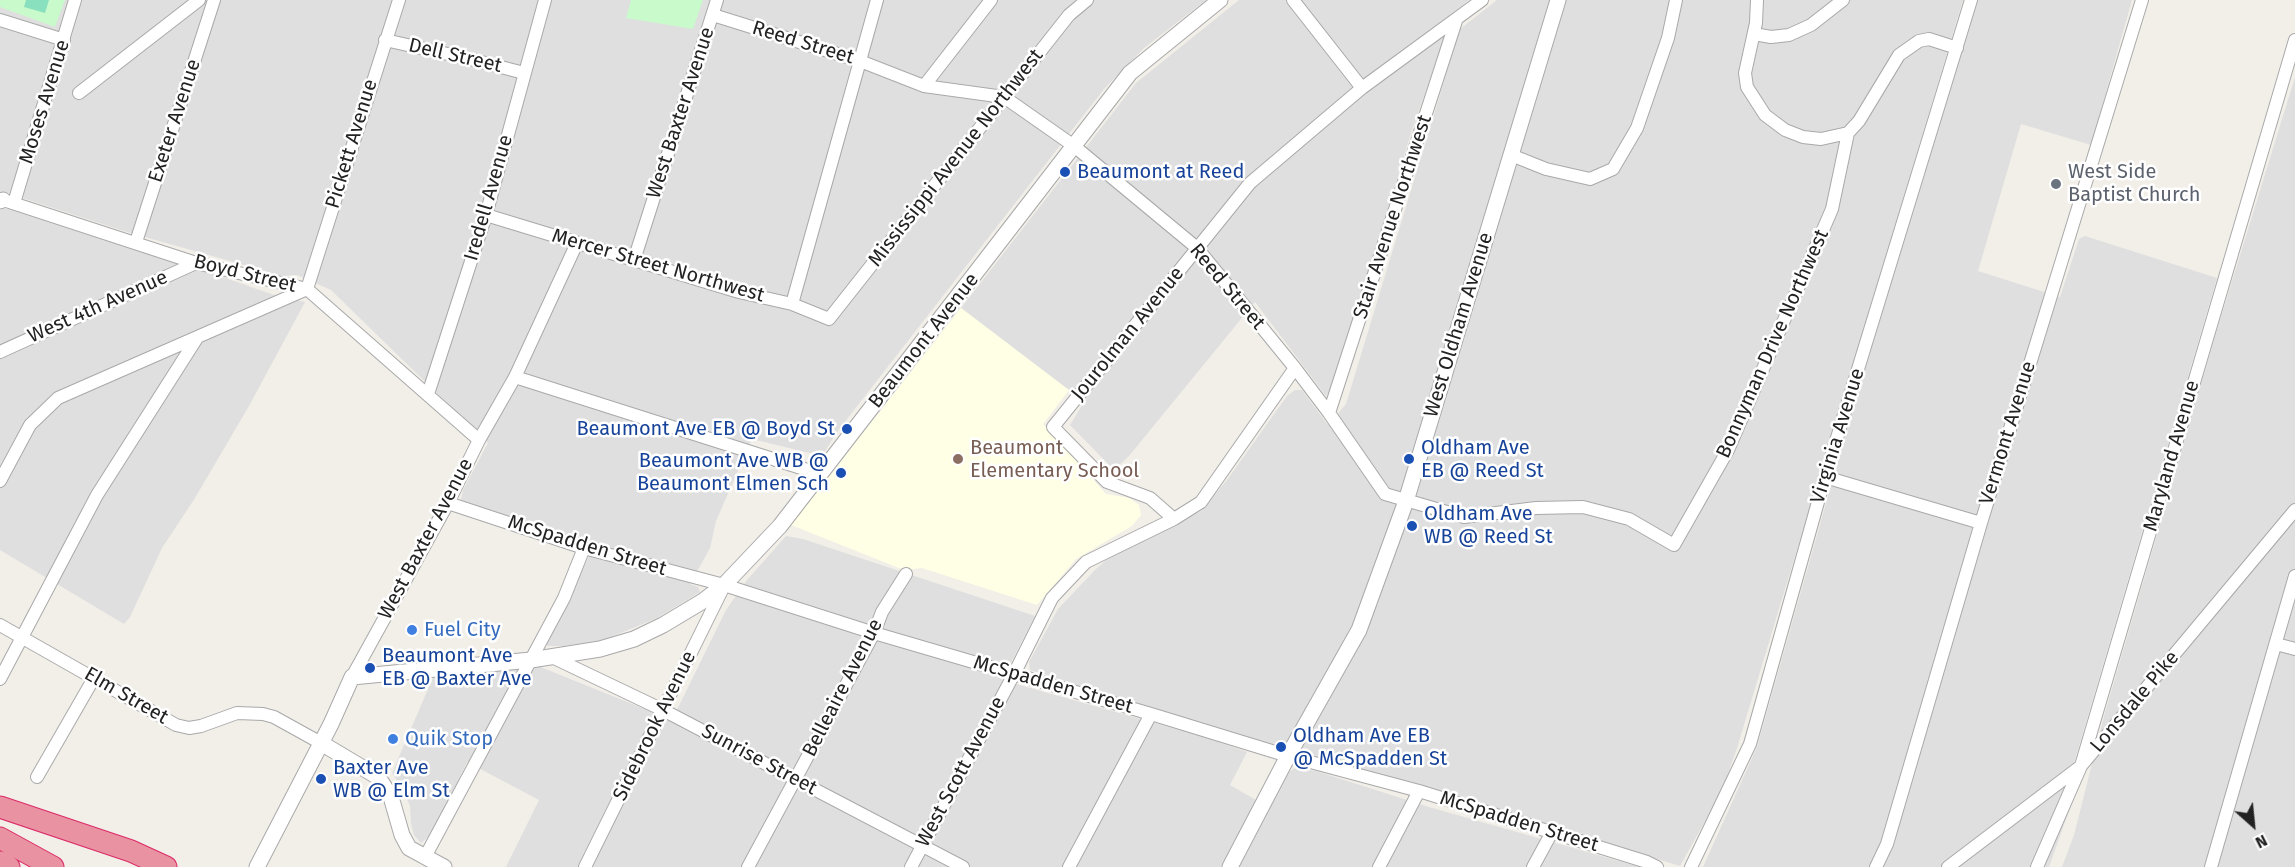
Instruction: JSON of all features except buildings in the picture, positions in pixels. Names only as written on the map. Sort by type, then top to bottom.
[{"type":"highway","points":[[0,807],[131,851],[166,867]]},
{"type":"highway","points":[[0,838],[53,867]]},
{"type":"highway","points":[[0,862],[9,867]]},
{"type":"street","name":"Moses Avenue","points":[[4,201],[64,40],[75,0]]},
{"type":"street","points":[[79,93],[199,0]]},
{"type":"street","name":"Exeter Avenue","points":[[136,242],[214,0]]},
{"type":"street","name":"Pickett Avenue","points":[[307,289],[399,0]]},
{"type":"street","name":"Iredell Avenue","points":[[428,394],[486,215],[545,0]]},
{"type":"street","name":"West Baxter Avenue","points":[[634,260],[717,0]]},
{"type":"street","points":[[792,304],[877,0]]},
{"type":"street","points":[[924,86],[991,0]]},
{"type":"street","name":"Mississippi Avenue Northwest","points":[[829,319],[1069,15],[1087,0]]},
{"type":"street","name":"Beaumont Avenue","points":[[352,677],[531,660],[600,649],[634,639],[673,619],[724,585],[780,526],[1130,73],[1220,0]]},
{"type":"street","points":[[1293,0],[1362,88]]},
{"type":"street","name":"Jourolman Avenue","points":[[1174,519],[1150,498],[1107,482],[1053,427],[1250,183],[1362,88],[1482,0]]},
{"type":"street","name":"West Oldham Avenue","points":[[1230,867],[1288,756],[1359,630],[1406,501],[1558,0]]},
{"type":"street","points":[[1511,155],[1546,169],[1590,179],[1613,169],[1637,128],[1668,38],[1676,0]]},
{"type":"street","points":[[1757,0],[1754,34],[1745,73],[1747,87],[1765,115],[1785,130],[1803,137],[1821,139],[1848,133],[1859,121],[1899,55],[1919,41],[1929,39],[1957,48]]},
{"type":"street","points":[[1754,34],[1771,38],[1789,35],[1811,25],[1843,0]]},
{"type":"street","name":"Virginia Avenue","points":[[1691,867],[1750,744],[1824,477],[1971,0]]},
{"type":"street","name":"Vermont Avenue","points":[[1876,867],[1887,844],[1981,523],[2142,0]]},
{"type":"street","name":"Reed Street","points":[[713,15],[860,61],[924,86],[1004,97],[1074,146],[1197,248],[1296,368],[1329,412],[1384,494],[1464,517],[1536,508],[1583,507],[1629,519],[1674,545]]},
{"type":"street","points":[[0,20],[64,40]]},
{"type":"street","name":"Stair Avenue Northwest","points":[[1329,412],[1456,21]]},
{"type":"street","name":"Dell Street","points":[[385,40],[470,58],[524,74]]},
{"type":"street","name":"Maryland Avenue","points":[[2037,867],[2081,766],[2295,40]]},
{"type":"street","name":"Bonnyman Drive Northwest","points":[[1674,545],[1728,450],[1832,209],[1848,133]]},
{"type":"street","name":"Boyd Street","points":[[4,201],[196,263],[307,289],[478,440]]},
{"type":"street","name":"Mercer Street Northwest","points":[[486,215],[739,292],[792,304],[829,319]]},
{"type":"street","name":"West Baxter Avenue","points":[[257,867],[352,677],[447,503],[478,440],[515,377],[577,243]]},
{"type":"street","name":"West 4th Avenue","points":[[0,352],[196,263]]},
{"type":"street","points":[[0,481],[30,425],[58,398],[307,289]]},
{"type":"street","points":[[0,679],[97,495],[198,337]]},
{"type":"street","name":"West Scott Avenue","points":[[911,867],[1052,598],[1086,562],[1174,519],[1200,502],[1296,368]]},
{"type":"street","points":[[515,377],[820,474]]},
{"type":"street","points":[[1824,477],[1981,523]]},
{"type":"street","name":"McSpadden Street","points":[[447,503],[584,548],[724,585],[874,633],[1288,756],[1419,791],[1657,867]]},
{"type":"street","name":"Lonsdale Pike","points":[[1948,867],[2081,766],[2295,510]]},
{"type":"street","points":[[425,857],[564,598],[584,548]]},
{"type":"street","name":"Belleaire Avenue","points":[[748,867],[874,633],[882,612],[906,574]]},
{"type":"street","points":[[2211,867],[2295,576]]},
{"type":"street","name":"Sidebrook Avenue","points":[[585,867],[724,585]]},
{"type":"street","name":"Elm Street","points":[[0,625],[176,725],[189,728],[201,726],[237,713],[274,717],[378,777],[391,796],[404,842],[409,848],[444,867]]},
{"type":"street","points":[[2276,644],[2295,650]]},
{"type":"street","name":"Sunrise Street","points":[[552,657],[663,710],[963,867]]},
{"type":"street","points":[[37,777],[94,678]]},
{"type":"street","points":[[1068,867],[1151,714]]},
{"type":"street","points":[[1379,867],[1419,791]]},
{"type":"street","points":[[1533,867],[1552,832]]},
{"type":"shaded area","points":[[0,0],[1206,0],[1144,48],[1104,89],[837,432],[822,456],[752,439],[716,521],[710,548],[690,584],[698,587],[700,592],[657,618],[604,640],[565,646],[548,646],[544,643],[595,545],[465,506],[461,499],[463,490],[488,443],[331,290],[297,275],[283,276],[127,232],[4,192],[0,194]]},
{"type":"shaded area","points":[[1239,0],[1469,0],[1437,26],[1444,39],[1411,133],[1334,384],[1326,396],[1255,302],[1129,456],[1114,470],[1070,425],[1084,402],[961,308],[1136,83]]},
{"type":"shaded area","points":[[1497,0],[1963,0],[1737,748],[1722,791],[1680,866],[1384,775],[1244,737],[1030,670],[1029,662],[1058,609],[1113,554],[1201,511],[1227,480],[1287,396],[1295,390],[1302,390],[1328,425],[1346,404],[1460,29]]},
{"type":"shaded area","points":[[1977,0],[2132,0],[2091,145],[2021,124],[1978,271],[2060,297],[2079,239],[2085,236],[2217,278],[2074,763],[2074,797],[2049,867],[1703,867],[1757,747],[1847,429]]},
{"type":"shaded area","points":[[2295,77],[2295,867],[2062,867],[2074,835],[2104,716],[2216,333]]},
{"type":"shaded area","points":[[15,209],[274,295],[305,302],[249,406],[195,498],[162,548],[130,617],[124,624],[0,550],[0,210]]},
{"type":"shaded area","name":"Beaumont Elementary School","points":[[961,308],[1069,390],[1043,424],[1106,494],[1129,498],[1139,505],[1141,515],[1132,526],[1076,559],[1037,605],[922,568],[904,570],[791,525]]},
{"type":"shaded area","points":[[786,536],[803,539],[1035,616],[1002,680],[1208,738],[1247,752],[1230,785],[1256,800],[1221,867],[506,867],[539,800],[467,762],[441,816],[427,838],[421,843],[414,835],[410,806],[392,773],[434,675],[538,666],[672,720],[726,610],[747,580]]},
{"type":"shaded area","points":[[1295,768],[1316,771],[1429,807],[1640,867],[1239,867],[1289,772]]},
{"type":"green space","points":[[0,0],[65,0],[55,27],[0,7]]},
{"type":"green space","points":[[26,0],[49,0],[45,13],[24,7]]},
{"type":"green space","points":[[631,0],[703,0],[693,29],[626,18]]},
{"type":"place","name":"Beaumont at Reed","points":[[1065,172]]},
{"type":"place","name":"West Side Baptist Church","points":[[2056,184]]},
{"type":"place","name":"Beaumont Ave EB @ Boyd St","points":[[847,429]]},
{"type":"place","name":"Beaumont Elementary School","points":[[958,459]]},
{"type":"place","name":"Oldham Ave EB @ Reed St","points":[[1409,459]]},
{"type":"place","name":"Beaumont Ave WB @ Beaumont Elmen Sch","points":[[841,473]]},
{"type":"place","name":"Oldham Ave WB @ Reed St","points":[[1412,526]]},
{"type":"place","name":"Fuel City","points":[[412,630]]},
{"type":"place","name":"Beaumont Ave EB @ Baxter Ave","points":[[370,668]]},
{"type":"place","name":"Quik Stop","points":[[393,739]]},
{"type":"place","name":"Oldham Ave EB @ McSpadden St","points":[[1281,747]]},
{"type":"place","name":"Baxter Ave WB @ Elm St","points":[[321,779]]}]
